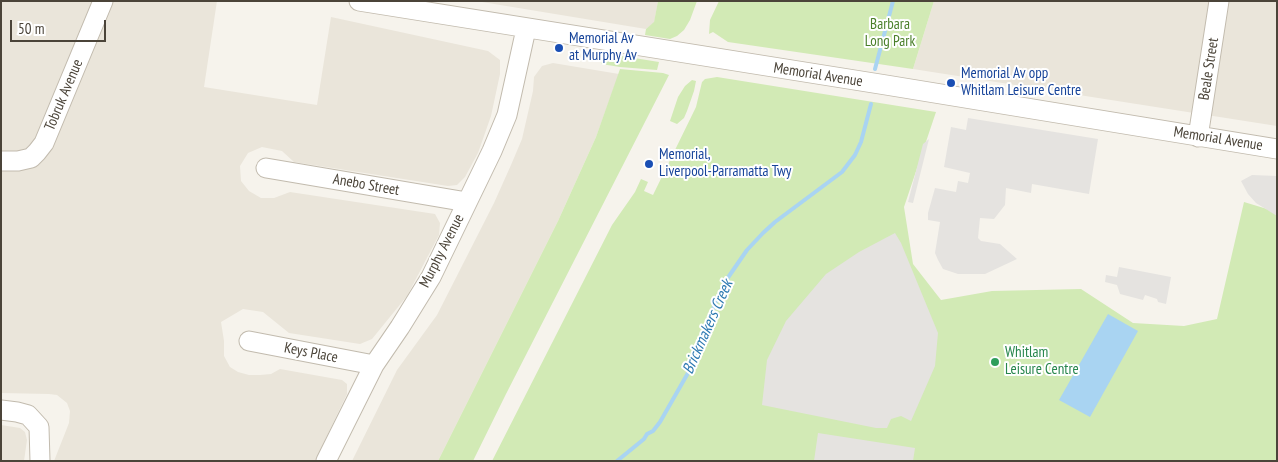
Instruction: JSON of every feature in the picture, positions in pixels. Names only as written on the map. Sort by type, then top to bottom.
[{"type":"street","name":"Tobruk Avenue","points":[[1,161],[18,161],[31,158],[44,143],[103,1]]},
{"type":"street","name":"Memorial Avenue","points":[[359,1],[1277,149]]},
{"type":"street","name":"Beale Street","points":[[1198,137],[1219,1]]},
{"type":"street","name":"Murphy Avenue","points":[[326,461],[374,365],[431,277],[492,151],[507,115],[526,28]]},
{"type":"street","name":"Anebo Street","points":[[266,168],[467,202]]},
{"type":"street","name":"Keys Place","points":[[249,341],[374,365]]},
{"type":"street","points":[[1,410],[28,415],[39,426],[40,461]]},
{"type":"shaded area","points":[[1,1],[217,1],[204,87],[317,105],[331,17],[488,51],[500,60],[500,74],[491,116],[478,153],[465,177],[457,185],[448,186],[294,162],[282,151],[262,147],[248,153],[240,166],[241,181],[249,191],[261,198],[274,198],[290,192],[435,214],[440,223],[439,235],[407,296],[372,339],[360,344],[289,333],[263,312],[243,309],[221,322],[224,356],[230,367],[238,372],[260,375],[271,374],[280,369],[342,380],[347,384],[347,394],[315,461],[54,461],[69,423],[70,411],[67,403],[57,395],[1,393]]},
{"type":"shaded area","points":[[476,1],[658,1],[654,23],[646,29]]},
{"type":"shaded area","points":[[934,1],[1277,1],[1277,126],[913,69]]},
{"type":"shaded area","points":[[553,63],[619,74],[596,137],[558,221],[438,461],[352,461],[397,370],[437,315],[494,203],[522,139],[533,91],[534,77],[542,66]]},
{"type":"shaded area","points":[[968,118],[1098,139],[1089,194],[1032,184],[1031,193],[1006,188],[1005,205],[994,219],[980,218],[978,238],[981,241],[1000,244],[1017,259],[985,274],[958,274],[943,269],[935,253],[940,222],[928,220],[935,188],[956,192],[958,181],[968,183],[970,173],[944,167],[951,127],[966,130]]},
{"type":"shaded area","points":[[929,139],[913,203],[908,202],[923,144]]},
{"type":"shaded area","points":[[1252,175],[1277,176],[1277,216],[1256,203],[1248,194],[1241,181]]},
{"type":"shaded area","points":[[895,233],[901,243],[938,333],[935,366],[911,421],[901,416],[891,419],[887,428],[876,428],[762,405],[767,360],[786,321],[826,274],[859,252]]},
{"type":"shaded area","points":[[1119,267],[1171,277],[1166,304],[1145,295],[1143,300],[1120,294],[1117,285],[1105,282],[1106,275],[1117,277]]},
{"type":"shaded area","points":[[1,425],[20,428],[25,432],[27,440],[24,461],[1,461]]},
{"type":"shaded area","points":[[818,433],[915,448],[913,461],[814,461]]},
{"type":"green space","points":[[658,1],[697,1],[684,30],[670,39],[645,35],[646,29],[654,22]]},
{"type":"green space","name":"Barbara Long Park","points":[[719,1],[934,1],[913,69],[728,42],[713,32],[709,34],[710,20]]},
{"type":"green space","points":[[603,53],[659,62],[657,70],[601,64]]},
{"type":"green space","points":[[620,69],[669,75],[473,461],[438,461],[558,221],[596,137]]},
{"type":"green space","points":[[717,77],[936,112],[904,207],[913,264],[941,300],[992,291],[1081,289],[1133,323],[1184,326],[1217,319],[1244,202],[1277,212],[1277,461],[492,461],[612,225],[635,192],[641,179],[648,182],[644,191],[653,195],[696,107],[702,82],[705,79]]},
{"type":"green space","points":[[692,80],[696,81],[694,91],[684,118],[677,124],[670,121],[678,97],[685,86]]},
{"type":"water","points":[[1108,314],[1138,331],[1090,417],[1059,400]]},
{"type":"waterway","name":"Brickmakers Creek","points":[[875,69],[893,1]]},
{"type":"waterway","name":"Brickmakers Creek","points":[[617,461],[644,439],[647,434],[653,431],[660,422],[688,373],[717,299],[727,279],[747,250],[775,222],[842,172],[855,155],[861,142],[871,104]]},
{"type":"place","name":"Memorial Av at Murphy Av","points":[[559,48]]},
{"type":"place","name":"Memorial Av opp Whitlam Leisure Centre","points":[[951,83]]},
{"type":"place","name":"Memorial, Liverpool-Parramatta Twy","points":[[649,164]]},
{"type":"place","name":"Whitlam Leisure Centre","points":[[995,362]]}]
